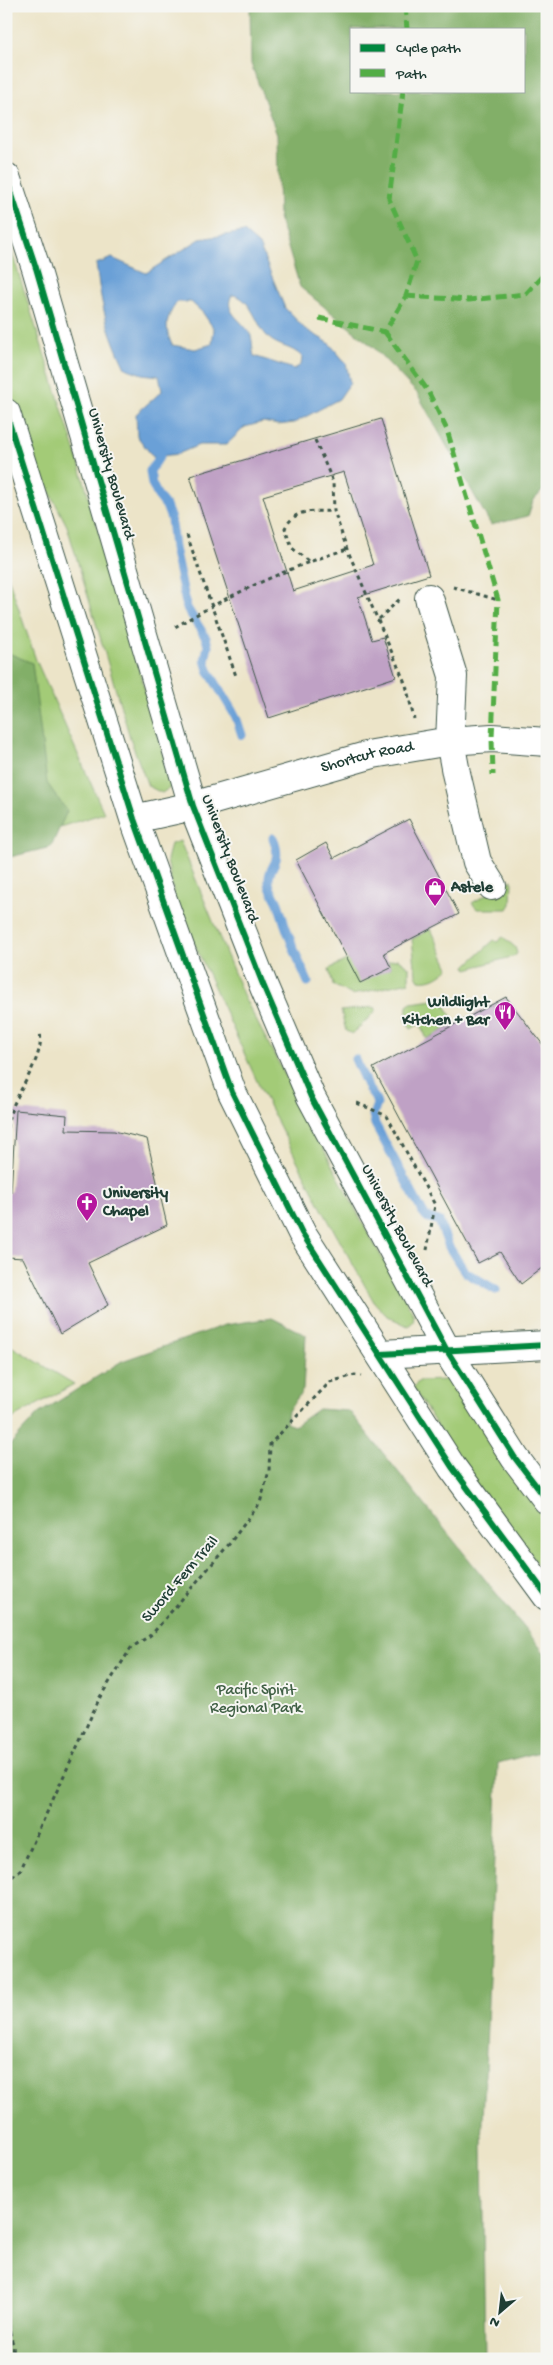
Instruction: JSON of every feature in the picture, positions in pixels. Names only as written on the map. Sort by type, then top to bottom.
[{"type":"main road","name":"University Boulevard","points":[[6,177],[36,268],[193,806],[264,986],[311,1097],[446,1349],[515,1458],[547,1500]]},
{"type":"main road","points":[[6,413],[134,819],[232,1092],[302,1233],[452,1467],[547,1596]]},
{"type":"main road","points":[[429,598],[453,676],[450,741],[478,862],[492,886]]},
{"type":"main road","name":"Shortcut Road","points":[[134,819],[193,806],[373,754],[450,741],[492,738],[547,742]]},
{"type":"main road","points":[[381,1354],[547,1345]]},
{"type":"path","points":[[315,440],[332,482],[334,511],[347,549],[406,685],[421,746]]},
{"type":"path","points":[[308,561],[292,548],[285,528],[291,517],[301,512],[334,511]]},
{"type":"path","points":[[188,535],[236,676]]},
{"type":"path","points":[[175,627],[212,605],[308,561],[347,549]]},
{"type":"path","points":[[6,1160],[9,1115],[32,1067],[42,1040],[40,1032]]},
{"type":"path","points":[[357,1103],[387,1116],[435,1205],[427,1250]]},
{"type":"path","points":[[6,2316],[13,2345],[14,2359]]},
{"type":"green space","points":[[250,6],[547,6],[547,486],[533,501],[528,516],[491,525],[417,393],[373,347],[300,287],[279,218],[277,134],[251,64]]},
{"type":"green space","points":[[6,234],[76,453],[161,746],[172,786],[162,793],[148,786],[131,741],[67,526],[37,467],[16,416],[6,384]]},
{"type":"green space","points":[[6,571],[36,660],[104,813],[6,844]]},
{"type":"green space","points":[[6,652],[32,663],[47,783],[67,811],[51,847],[6,858]]},
{"type":"green space","points":[[180,841],[244,997],[362,1222],[414,1315],[413,1322],[408,1326],[387,1316],[374,1302],[322,1209],[260,1088],[175,901],[167,860],[171,844]]},
{"type":"green space","points":[[512,880],[511,904],[508,909],[477,909],[472,903]]},
{"type":"green space","points":[[431,929],[449,968],[435,978],[419,980],[416,975],[412,939]]},
{"type":"green space","points":[[503,937],[515,947],[517,953],[515,956],[467,969],[466,966],[494,940],[497,942]]},
{"type":"green space","points":[[348,959],[391,968],[388,961],[398,959],[409,967],[409,982],[352,995],[333,985],[329,969]]},
{"type":"green space","points":[[442,999],[455,1024],[427,1039],[420,1024],[411,1029],[406,1021],[407,1006],[411,1003]]},
{"type":"green space","points":[[374,1007],[377,1010],[352,1034],[346,1031],[341,1011]]},
{"type":"green space","name":"Pacific Spirit Regional Park","points":[[272,1318],[306,1335],[303,1390],[288,1411],[286,1423],[294,1426],[318,1409],[349,1411],[547,1656],[547,1750],[498,1763],[482,2145],[485,2359],[6,2359],[6,1445],[9,1446],[38,1414],[122,1361],[225,1325]]},
{"type":"green space","points":[[6,1343],[74,1384],[6,1422]]},
{"type":"green space","points":[[446,1380],[456,1382],[518,1479],[547,1517],[547,1577],[468,1474],[413,1388],[419,1381]]},
{"type":"water","points":[[244,232],[259,245],[285,308],[305,329],[329,343],[346,363],[350,383],[339,399],[294,423],[278,425],[263,422],[245,427],[226,445],[199,445],[178,454],[153,457],[137,436],[136,414],[162,391],[159,376],[142,374],[125,368],[106,317],[96,264],[112,258],[146,273],[200,239]],"holes":[[[232,295],[244,300],[262,330],[270,339],[298,353],[302,357],[301,365],[294,369],[254,356],[251,336],[235,317],[230,307]],[[177,302],[191,302],[203,313],[214,329],[212,344],[195,349],[172,345],[167,323],[170,313]]]},
{"type":"building","points":[[381,419],[429,575],[358,597],[372,640],[383,637],[396,677],[269,718],[190,476]],"holes":[[[344,472],[373,565],[293,591],[263,496]]]},
{"type":"building","points":[[409,819],[459,914],[384,953],[391,968],[360,983],[296,860],[326,843],[334,858]]},
{"type":"building","points":[[506,997],[547,1050],[547,1264],[521,1284],[500,1252],[478,1263],[373,1068]]},
{"type":"building","name":"University Chapel","points":[[16,1110],[67,1115],[66,1130],[114,1131],[147,1139],[167,1225],[88,1263],[108,1305],[60,1334],[23,1258],[8,1257],[6,1194],[11,1192]]},
{"type":"waterway","points":[[160,456],[150,471],[152,484],[166,506],[171,519],[174,548],[187,608],[206,638],[208,646],[205,660],[208,670],[236,717],[242,735]]},
{"type":"waterway","points":[[273,838],[277,854],[270,872],[269,885],[278,903],[308,982]]},
{"type":"waterway","points":[[355,1059],[377,1104],[373,1115],[375,1124],[423,1213],[426,1217],[439,1221],[449,1247],[465,1272],[496,1290]]},
{"type":"marked path","points":[[405,6],[407,28]]},
{"type":"marked path","points":[[319,318],[385,332],[406,296],[417,261],[389,199],[403,92]]},
{"type":"marked path","points":[[406,296],[469,300],[526,294],[547,271]]},
{"type":"marked path","points":[[385,332],[428,391],[447,430],[498,600],[492,738],[493,775]]},
{"type":"cycle path","points":[[6,177],[36,268],[193,806],[264,987],[311,1097],[446,1349],[515,1458],[547,1500]]},
{"type":"cycle path","points":[[6,413],[134,819],[232,1092],[302,1233],[452,1467],[547,1596]]},
{"type":"cycle path","points":[[381,1354],[547,1345]]},
{"type":"place","name":"Astele","points":[[435,907]]},
{"type":"place","name":"Wildlight Kitchen + Bar","points":[[505,1031]]},
{"type":"place","name":"University Chapel","points":[[87,1222]]}]
